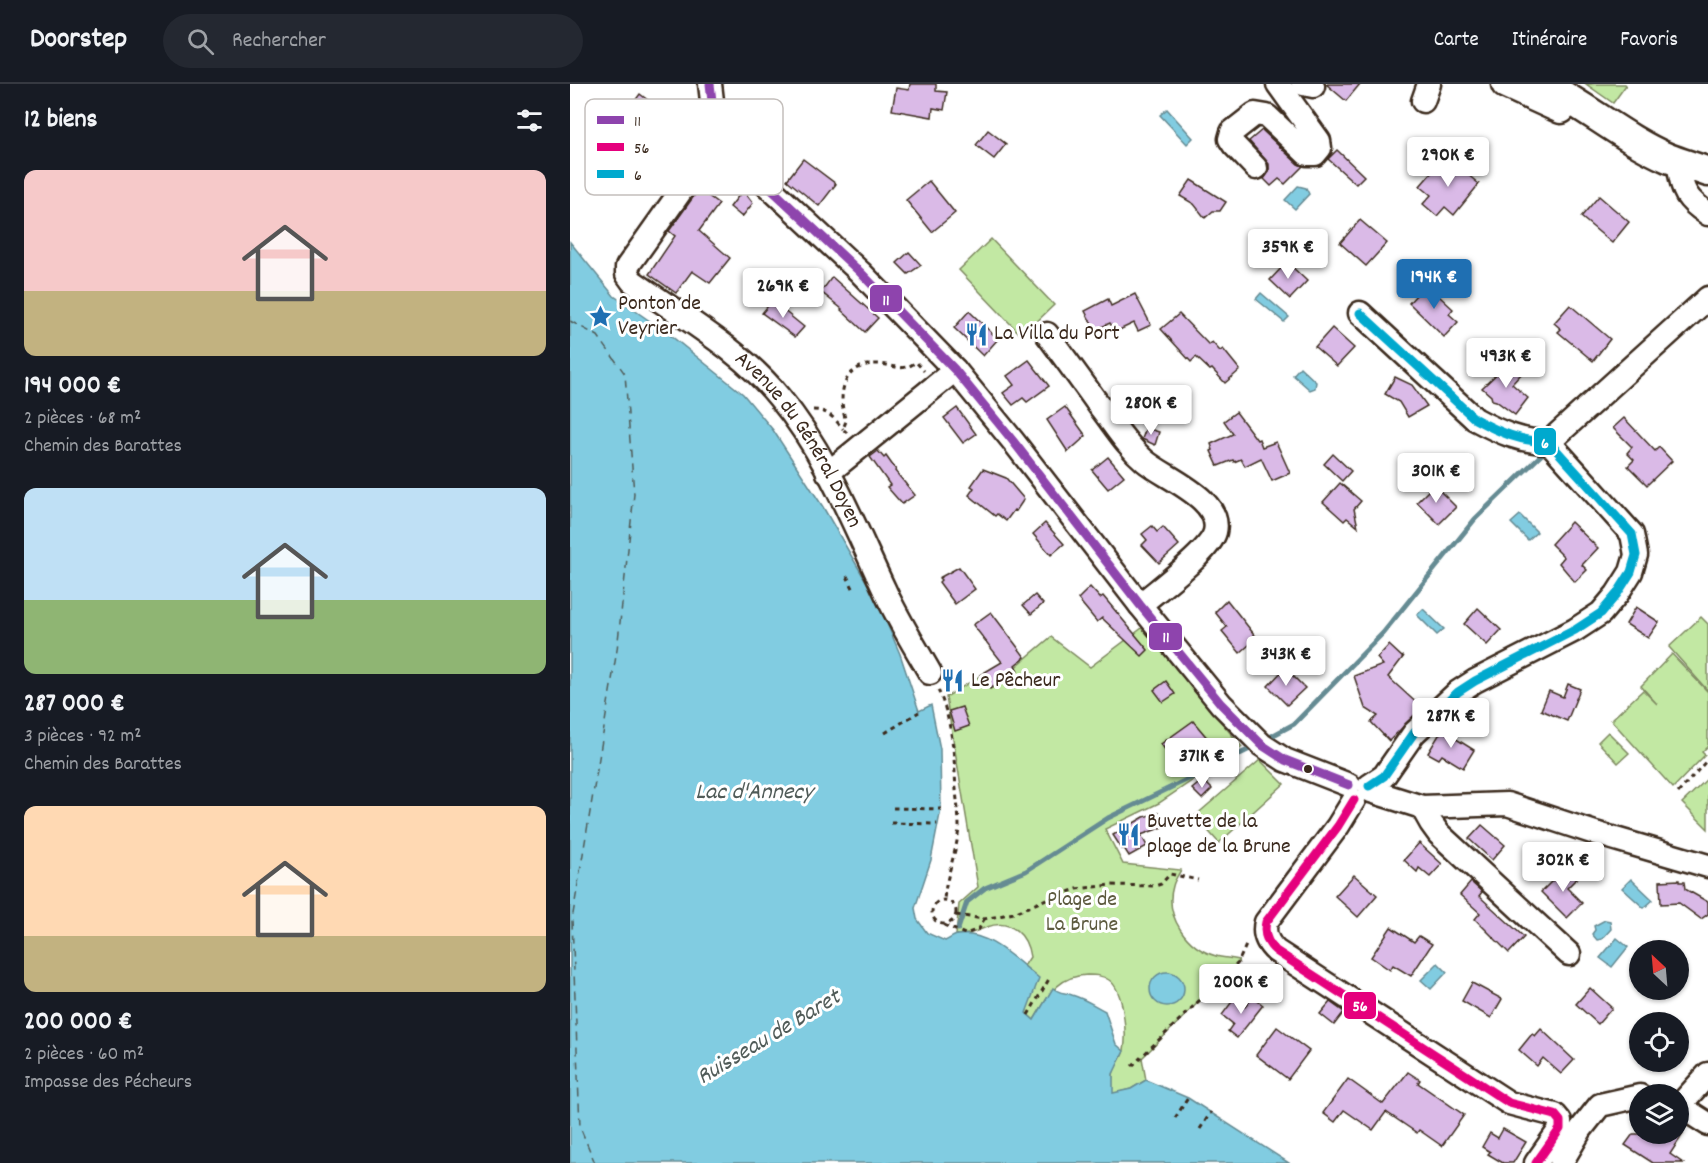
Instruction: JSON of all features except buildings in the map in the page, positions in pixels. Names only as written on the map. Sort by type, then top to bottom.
[{"type":"main road","points":[[1543,84],[1568,96],[1673,162],[1708,190]]},
{"type":"main road","points":[[1509,85],[1632,138]]},
{"type":"main road","points":[[1673,162],[1708,172]]},
{"type":"street","points":[[710,84],[712,99]]},
{"type":"street","points":[[1256,168],[1230,139],[1232,132],[1255,114],[1267,116],[1307,154],[1315,154],[1320,148],[1318,141],[1278,84]]},
{"type":"street","points":[[1673,162],[1686,196],[1708,214]]},
{"type":"street","name":"Avenue du Général Doyen","points":[[678,195],[627,267],[627,274],[632,281],[741,359],[778,395],[797,419],[864,542],[888,597],[930,673]]},
{"type":"street","points":[[777,195],[860,272],[948,376],[1014,441],[1140,605],[1221,704],[1262,745],[1285,760],[1361,791],[1422,807],[1507,804],[1708,866]]},
{"type":"street","points":[[1549,442],[1708,298]]},
{"type":"street","points":[[1360,314],[1475,419],[1520,440],[1549,442],[1632,534],[1636,555],[1631,572],[1601,613],[1575,630],[1475,681],[1458,692],[1414,733],[1384,776],[1361,791],[1338,826],[1266,922],[1257,938],[1509,1102],[1555,1115],[1560,1121],[1560,1129],[1546,1160]]},
{"type":"street","points":[[1047,334],[1128,445],[1161,472],[1206,502],[1214,518],[1215,530],[1211,541],[1140,605]]},
{"type":"street","points":[[828,474],[948,376]]},
{"type":"street","points":[[1422,807],[1439,834],[1569,954]]},
{"type":"street","points":[[1689,1094],[1708,1074]]},
{"type":"street","points":[[1546,1160],[1581,1129],[1600,1105],[1629,1098]]},
{"type":"street","points":[[1689,1112],[1708,1124]]},
{"type":"path","points":[[843,429],[846,421],[842,409],[841,393],[848,378],[860,368],[877,363],[903,369],[916,362],[927,375],[932,370],[948,376]]},
{"type":"path","points":[[797,419],[812,411],[824,411],[831,415],[860,448]]},
{"type":"path","points":[[847,576],[855,590]]},
{"type":"path","points":[[930,673],[943,701],[954,745],[959,827],[945,886],[944,900]]},
{"type":"path","points":[[885,733],[919,712]]},
{"type":"path","points":[[1678,793],[1708,759]]},
{"type":"path","points":[[892,808],[941,809]]},
{"type":"path","points":[[891,823],[937,824]]},
{"type":"path","points":[[958,915],[984,919],[1014,913],[1049,898],[1077,890],[1111,885],[1161,885],[1170,874],[1198,880]]},
{"type":"path","points":[[958,915],[955,905],[944,900],[937,902],[932,910],[934,919],[965,934],[979,929],[984,919]]},
{"type":"path","points":[[941,924],[950,923],[958,915]]},
{"type":"path","points":[[1132,1066],[1238,963],[1257,938]]},
{"type":"path","points":[[1028,1015],[1049,979]]},
{"type":"path","points":[[1175,1119],[1188,1098]]},
{"type":"path","points":[[1200,1129],[1211,1112]]},
{"type":"green space","points":[[1586,84],[1625,84],[1626,85],[1613,103]]},
{"type":"green space","points":[[991,239],[1054,305],[1022,336],[959,270]]},
{"type":"green space","points":[[1701,617],[1708,624],[1708,691],[1669,647]]},
{"type":"green space","name":"Plage de La Brune","points":[[1142,628],[1242,747],[1159,803],[1105,829],[1123,864],[1181,870],[1171,897],[1175,919],[1180,929],[1187,938],[1205,952],[1239,960],[1142,1058],[1146,1080],[1131,1089],[1112,1094],[1114,1072],[1124,1050],[1125,1033],[1121,1002],[1114,985],[1101,976],[1076,976],[1068,979],[1054,989],[1034,1020],[1026,1013],[1035,975],[1024,966],[1030,957],[1021,935],[1010,927],[996,925],[968,934],[956,935],[959,904],[978,887],[946,697],[994,667],[1007,674],[1051,637],[1090,667]]},
{"type":"green space","points":[[1672,654],[1708,692],[1708,746],[1702,752],[1705,755],[1673,788],[1611,720],[1643,690],[1657,704],[1641,686]]},
{"type":"green space","points":[[1608,732],[1629,753],[1618,763],[1598,742]]},
{"type":"green space","points":[[1260,760],[1284,784],[1219,843],[1195,816]]},
{"type":"green space","points":[[1708,778],[1708,829],[1682,803]]},
{"type":"water","points":[[1167,109],[1193,138],[1187,144],[1160,115]]},
{"type":"water","points":[[1298,186],[1306,188],[1309,194],[1295,209],[1285,200]]},
{"type":"water","name":"Lac d'Annecy","points":[[570,242],[614,296],[660,328],[669,314],[678,320],[670,335],[743,394],[773,430],[823,507],[877,600],[900,654],[919,711],[931,705],[940,749],[941,809],[931,860],[915,908],[917,919],[927,933],[945,941],[957,935],[980,937],[1001,948],[1039,978],[1026,1013],[1034,1020],[1053,988],[1105,1011],[1116,1044],[1124,1051],[1113,1074],[1113,1093],[1131,1089],[1146,1080],[1188,1098],[1289,1163],[570,1163]]},
{"type":"water","points":[[1261,293],[1289,317],[1284,322],[1256,299]]},
{"type":"water","points":[[1300,367],[1316,382],[1315,388],[1310,390],[1293,375]]},
{"type":"water","points":[[1520,515],[1537,532],[1528,540],[1511,523]]},
{"type":"water","points":[[1423,609],[1444,629],[1437,635],[1417,615]]},
{"type":"water","points":[[1631,879],[1653,900],[1644,908],[1622,888]]},
{"type":"water","points":[[1605,920],[1610,921],[1611,929],[1602,939],[1597,940],[1592,934],[1595,930],[1594,926]]},
{"type":"water","points":[[1617,938],[1628,947],[1612,967],[1600,958]]},
{"type":"water","points":[[1438,963],[1447,972],[1431,989],[1421,980]]},
{"type":"water","points":[[1167,972],[1179,977],[1184,989],[1179,1001],[1167,1006],[1155,1001],[1150,989],[1155,977]]},
{"type":"waterway","name":"Ruisseau de Baret","points":[[1268,738],[1294,724],[1383,633],[1475,519],[1541,455]]},
{"type":"waterway","name":"Ruisseau de Baret","points":[[958,929],[967,902],[985,888],[1026,871],[1108,818],[1252,748]]},
{"type":"ferry route","points":[[570,321],[598,336],[625,374],[634,494],[617,650],[572,920],[580,1127],[595,1163]]},
{"type":"transit line","name":"11","points":[[710,84],[712,99]]},
{"type":"transit line","name":"11","points":[[778,195],[860,272],[955,370],[1221,704],[1262,745],[1285,760],[1349,785]]},
{"type":"transit line","name":"6","points":[[1360,313],[1475,419],[1511,435],[1549,442],[1632,534],[1636,555],[1631,572],[1601,613],[1575,630],[1458,692],[1414,733],[1384,776],[1369,786]]},
{"type":"transit line","name":"56","points":[[1354,800],[1338,826],[1266,922],[1265,934],[1270,945],[1509,1103],[1555,1115],[1560,1121],[1560,1129],[1536,1163]]},
{"type":"place","name":"Ponton de Veyrier","points":[[600,317]]},
{"type":"place","name":"La Villa du Port","points":[[976,334]]},
{"type":"place","name":"Le Pêcheur","points":[[953,681]]},
{"type":"place","name":"Buvette de la plage de la Brune","points":[[1129,835]]}]
